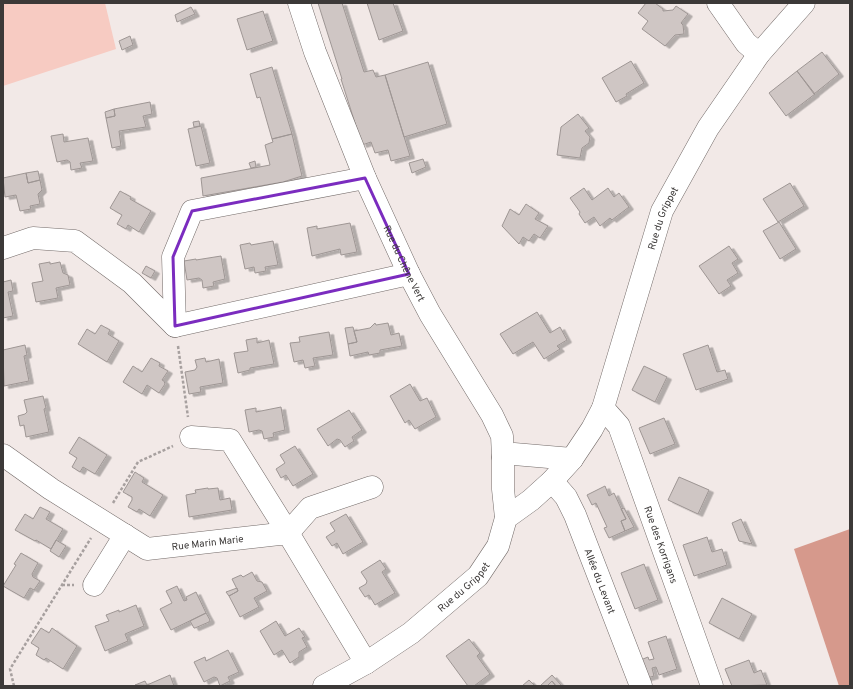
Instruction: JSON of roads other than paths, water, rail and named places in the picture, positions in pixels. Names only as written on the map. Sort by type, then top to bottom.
[{"type":"street","name":"Rue du Chêne Vert","points":[[299,3],[315,52],[364,178],[409,274],[430,314],[492,415],[502,436],[503,489],[506,518]]},
{"type":"street","points":[[718,3],[746,43],[759,54]]},
{"type":"street","name":"Rue du Grippet","points":[[324,686],[366,663],[411,633],[478,576],[498,546],[506,518],[531,500],[552,481],[572,459],[603,408],[662,211],[708,128],[759,54],[804,3]]},
{"type":"street","points":[[175,326],[173,257],[192,211],[364,178]]},
{"type":"street","points":[[3,248],[34,238],[75,241],[132,283],[175,326]]},
{"type":"street","points":[[175,326],[409,274]]},
{"type":"street","name":"Rue des Korrigans","points":[[603,408],[619,426],[712,686]]},
{"type":"street","points":[[191,437],[230,440],[366,663]]},
{"type":"street","points":[[503,457],[514,454],[572,459]]},
{"type":"street","name":"Rue Marin Marie","points":[[3,455],[51,489],[147,549],[288,533]]},
{"type":"street","name":"Allée du Levant","points":[[552,481],[566,497],[576,515],[641,686]]},
{"type":"street","points":[[288,533],[310,508],[372,487]]},
{"type":"street","points":[[94,585],[125,535]]}]
